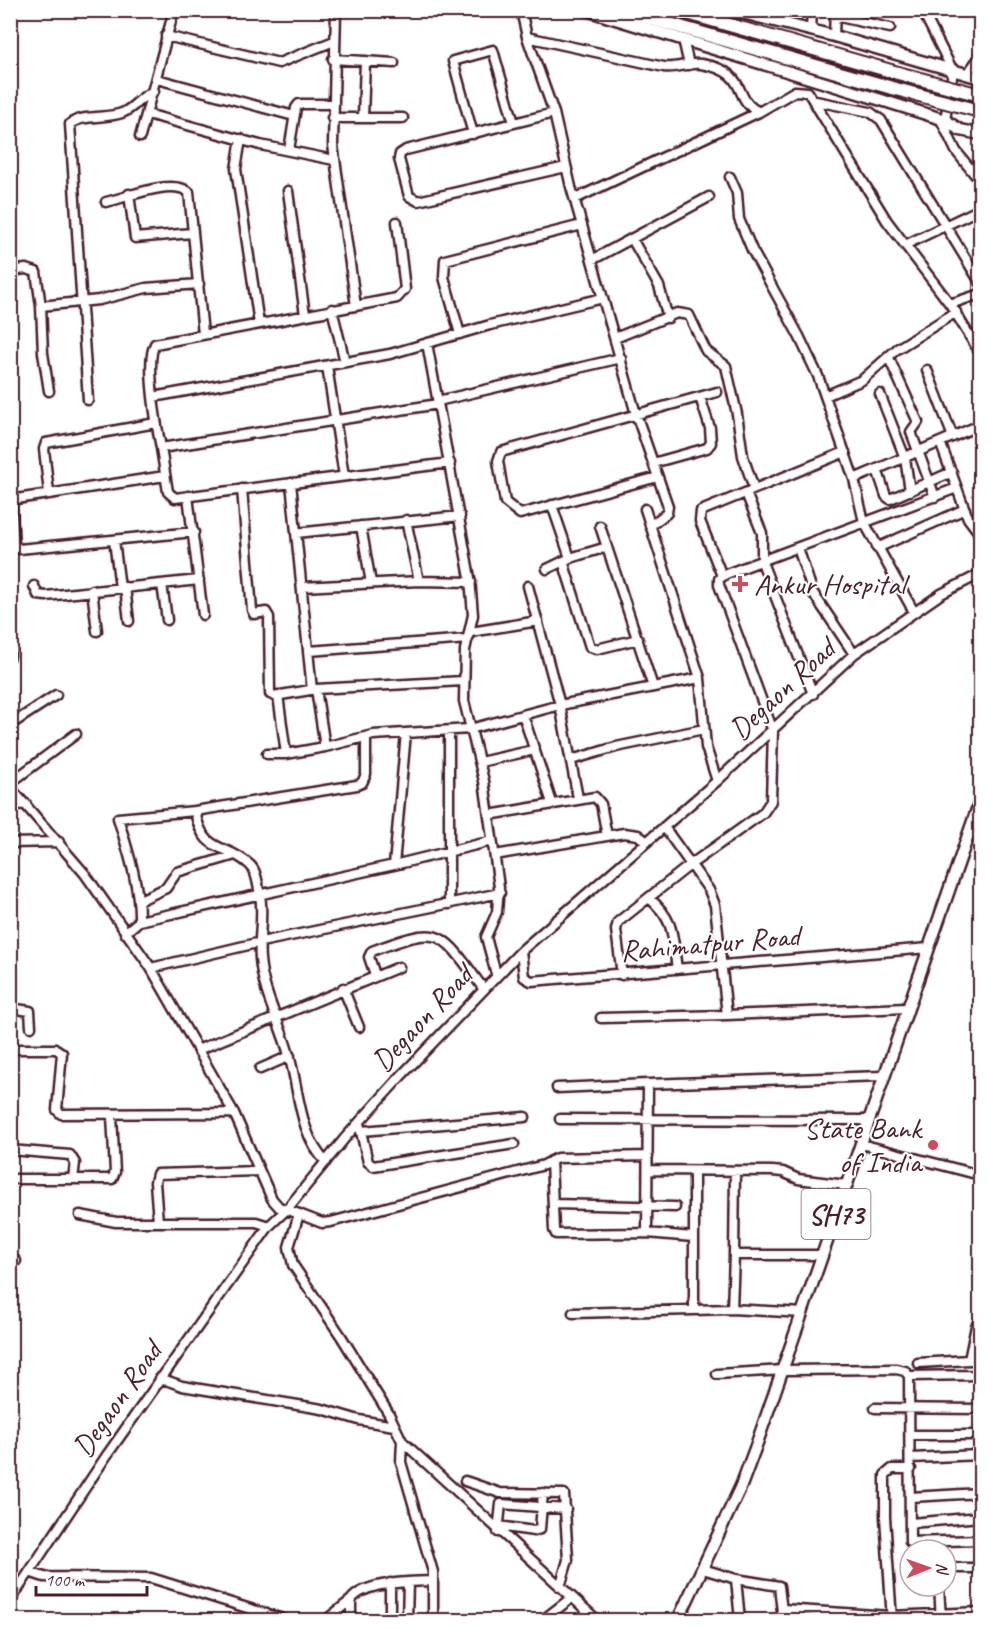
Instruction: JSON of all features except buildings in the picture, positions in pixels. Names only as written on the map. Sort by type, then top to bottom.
[{"type":"highway","points":[[621,10],[981,111]]},
{"type":"highway","points":[[677,10],[981,95]]},
{"type":"main road","points":[[586,10],[942,119],[960,130],[981,134]]},
{"type":"main road","points":[[730,10],[812,30],[981,78]]},
{"type":"main road","name":"SH73","points":[[678,1620],[741,1486],[784,1370],[883,1076],[981,801]]},
{"type":"street","points":[[140,137],[154,92],[174,10]]},
{"type":"street","points":[[336,10],[332,118],[334,160],[356,306]]},
{"type":"street","points":[[521,10],[527,37],[554,113],[566,167],[636,414],[668,511],[650,526]]},
{"type":"street","points":[[812,10],[812,30]]},
{"type":"street","points":[[922,10],[953,71],[942,119],[956,151],[981,181]]},
{"type":"street","points":[[978,10],[981,15]]},
{"type":"street","points":[[834,36],[835,13],[890,28]]},
{"type":"street","points":[[166,36],[279,63],[334,41]]},
{"type":"street","points":[[527,37],[664,67],[677,68],[701,64],[729,73],[736,79],[749,108],[759,112]]},
{"type":"street","points":[[683,39],[689,65]]},
{"type":"street","points":[[473,134],[453,61],[493,50],[514,123]]},
{"type":"street","points":[[967,75],[981,56]]},
{"type":"street","points":[[333,59],[394,63]]},
{"type":"street","points":[[363,118],[365,61]]},
{"type":"street","points":[[157,79],[294,116]]},
{"type":"street","points":[[575,199],[759,112],[795,91],[808,92],[816,101],[887,221],[956,312],[981,353]]},
{"type":"street","points":[[88,400],[70,124],[76,120],[123,113],[130,109],[139,98],[154,92]]},
{"type":"street","points":[[816,101],[870,112],[881,120],[948,225],[981,282]]},
{"type":"street","points":[[289,150],[294,116],[299,104],[333,104]]},
{"type":"street","points":[[554,113],[400,154],[399,159],[409,196],[413,200],[422,201],[566,167]]},
{"type":"street","points":[[147,114],[241,139],[334,160]]},
{"type":"street","points":[[332,118],[403,118]]},
{"type":"street","points":[[241,139],[236,169],[259,324]]},
{"type":"street","points":[[730,177],[737,193],[739,219],[752,250],[805,348],[825,396],[854,479],[864,522],[914,612]]},
{"type":"street","points":[[106,202],[129,194],[184,189],[190,197],[203,334]]},
{"type":"street","points":[[288,191],[305,315]]},
{"type":"street","points":[[129,194],[135,238],[192,233]]},
{"type":"street","points":[[592,260],[709,197]]},
{"type":"street","points":[[905,245],[981,209]]},
{"type":"street","points":[[397,222],[404,292],[397,298],[155,344],[151,357],[153,397],[169,495],[188,496],[450,463]]},
{"type":"street","points":[[460,334],[444,277],[445,260],[582,225]]},
{"type":"street","points":[[632,239],[659,286],[668,318]]},
{"type":"street","points":[[10,271],[26,269],[36,272],[41,306],[43,353],[49,391]]},
{"type":"street","points":[[41,306],[83,303],[146,288],[199,284]]},
{"type":"street","points":[[950,304],[981,294]]},
{"type":"street","points":[[153,397],[327,366],[603,298]]},
{"type":"street","points":[[332,309],[345,362]]},
{"type":"street","points":[[825,396],[862,380],[888,356],[956,312]]},
{"type":"street","points":[[615,338],[677,313],[689,315],[706,351],[726,366],[750,491],[762,533],[762,562],[813,694]]},
{"type":"street","points":[[427,343],[471,582],[470,635],[463,681],[470,729],[480,762],[500,893],[498,912],[486,937],[496,974]]},
{"type":"street","points":[[888,356],[918,422],[911,429],[934,497]]},
{"type":"street","points":[[161,448],[438,403],[621,358]]},
{"type":"street","points":[[327,366],[344,476]]},
{"type":"street","points":[[927,370],[953,437]]},
{"type":"street","points":[[658,477],[520,514],[505,502],[498,461],[501,452],[717,392]]},
{"type":"street","points":[[880,394],[905,458],[910,491]]},
{"type":"street","points":[[653,463],[706,448],[711,443],[710,428],[700,397]]},
{"type":"street","points":[[49,493],[46,443],[156,423]]},
{"type":"street","points":[[854,479],[981,425]]},
{"type":"street","points":[[940,441],[972,526],[981,534]]},
{"type":"street","points":[[622,975],[616,926],[690,865],[769,806],[773,731],[718,585],[722,576],[700,521],[699,513],[845,452]]},
{"type":"street","points":[[877,469],[888,499],[952,472]]},
{"type":"street","points":[[165,476],[11,500],[14,544],[19,549],[194,532]]},
{"type":"street","points":[[291,483],[309,651],[325,747]]},
{"type":"street","points":[[722,576],[957,488]]},
{"type":"street","points":[[242,489],[252,610],[254,614],[268,614],[268,692],[272,696],[314,689],[463,681]]},
{"type":"street","points":[[188,496],[200,580],[202,615]]},
{"type":"street","points":[[552,505],[590,647],[597,649],[638,639]]},
{"type":"street","points":[[645,509],[700,678],[708,755],[717,781]]},
{"type":"street","points":[[877,548],[965,510]]},
{"type":"street","points":[[296,534],[406,520],[460,516]]},
{"type":"street","points":[[406,520],[419,581]]},
{"type":"street","points":[[361,526],[370,583]]},
{"type":"street","points":[[600,526],[653,687]]},
{"type":"street","points":[[114,540],[129,621]]},
{"type":"street","points":[[547,569],[566,560],[607,547]]},
{"type":"street","points":[[798,548],[805,575],[813,593],[854,654]]},
{"type":"street","name":"Degaon Road","points":[[10,1601],[160,1378],[269,1226],[288,1208],[326,1162],[496,974],[773,731],[854,654],[948,590],[981,574]]},
{"type":"street","points":[[34,586],[38,595],[46,596],[200,580]]},
{"type":"street","points":[[302,587],[419,581],[471,582]]},
{"type":"street","points":[[162,584],[167,620]]},
{"type":"street","points":[[528,586],[560,705],[578,798]]},
{"type":"street","points":[[92,590],[97,631]]},
{"type":"street","points":[[309,651],[470,635],[538,621]]},
{"type":"street","points":[[10,648],[10,656]]},
{"type":"street","points":[[267,754],[286,754],[366,737],[470,729],[560,705],[700,678]]},
{"type":"street","points":[[10,725],[56,695]]},
{"type":"street","points":[[278,695],[286,754]]},
{"type":"street","points":[[523,715],[552,803]]},
{"type":"street","points":[[571,760],[616,747],[704,729]]},
{"type":"street","points":[[449,731],[447,853],[449,904]]},
{"type":"street","points":[[394,865],[406,733]]},
{"type":"street","points":[[76,734],[10,785],[85,874],[151,968],[200,1049],[234,1113],[274,1203],[322,1223],[331,1222],[544,1165],[564,1157],[648,1156]]},
{"type":"street","points":[[139,921],[138,901],[128,850],[118,818],[195,811],[362,783],[366,774],[366,737]]},
{"type":"street","points":[[480,762],[534,750]]},
{"type":"street","points":[[489,815],[578,798],[599,799],[607,836]]},
{"type":"street","points":[[10,806],[26,804]]},
{"type":"street","points":[[195,811],[203,835],[232,856],[250,865],[254,871],[260,897],[263,980],[274,1017],[290,1056],[309,1131],[320,1155],[326,1162]]},
{"type":"street","points":[[664,827],[709,890],[715,905],[727,1015]]},
{"type":"street","points":[[495,855],[607,836],[632,834],[647,842]]},
{"type":"street","points":[[125,933],[139,921],[260,897],[447,853],[492,840]]},
{"type":"street","points":[[10,843],[59,842]]},
{"type":"street","points":[[138,901],[166,888],[177,872],[232,856]]},
{"type":"street","points":[[151,968],[261,942],[500,893]]},
{"type":"street","points":[[649,898],[664,912],[670,923],[677,969]]},
{"type":"street","points":[[375,975],[369,957],[372,951],[407,939],[431,935],[448,942],[483,988]]},
{"type":"street","name":"Rahimatpur Road","points":[[521,951],[524,977],[531,981],[929,948]]},
{"type":"street","points":[[200,1049],[343,988],[399,967]]},
{"type":"street","points":[[343,988],[359,1027]]},
{"type":"street","points":[[10,1008],[30,1011],[31,1027]]},
{"type":"street","points":[[601,1018],[907,1008]]},
{"type":"street","points":[[10,1049],[56,1049],[62,1053],[59,1113],[112,1116],[234,1113]]},
{"type":"street","points":[[260,1069],[290,1056]]},
{"type":"street","points":[[557,1088],[883,1076]]},
{"type":"street","points":[[647,1233],[648,1084]]},
{"type":"street","points":[[10,1179],[108,1180],[114,1176],[112,1116]]},
{"type":"street","points":[[514,1144],[374,1166],[368,1162],[360,1127],[525,1117]]},
{"type":"street","points":[[560,1119],[869,1120]]},
{"type":"street","points":[[861,1144],[981,1175]]},
{"type":"street","points":[[10,1150],[70,1155],[75,1163],[73,1179]]},
{"type":"street","points":[[551,1161],[554,1230],[561,1235],[647,1233],[693,1237]]},
{"type":"street","points":[[649,1170],[772,1171],[783,1172],[798,1179],[846,1185]]},
{"type":"street","points":[[694,1171],[694,1310]]},
{"type":"street","points":[[732,1309],[735,1171]]},
{"type":"street","points":[[158,1222],[154,1182],[158,1174],[259,1172]]},
{"type":"street","points":[[554,1204],[675,1208]]},
{"type":"street","points":[[299,1214],[290,1247],[293,1264],[341,1336],[402,1442],[533,1559],[570,1599],[597,1620]]},
{"type":"street","points":[[80,1215],[110,1222],[256,1222],[269,1226]]},
{"type":"street","points":[[734,1256],[822,1255]]},
{"type":"street","points":[[573,1313],[732,1309],[802,1313]]},
{"type":"street","points":[[969,1360],[976,1326],[981,1320]]},
{"type":"street","points":[[909,1376],[978,1375],[980,1365],[976,1360],[918,1363]]},
{"type":"street","points":[[717,1374],[784,1370],[896,1369],[905,1371],[909,1376],[911,1408],[910,1540],[913,1544],[981,1540]]},
{"type":"street","points":[[160,1378],[182,1386],[322,1409],[359,1420],[394,1425]]},
{"type":"street","points":[[875,1408],[981,1409]]},
{"type":"street","points":[[911,1435],[981,1435]]},
{"type":"street","points":[[402,1442],[401,1462],[430,1557],[433,1581],[433,1620]]},
{"type":"street","points":[[911,1458],[981,1455]]},
{"type":"street","points":[[892,1618],[885,1517],[885,1475],[892,1470],[911,1469]]},
{"type":"street","points":[[465,1481],[500,1492],[564,1494],[568,1560],[560,1587]]},
{"type":"street","points":[[498,1529],[538,1530],[543,1508],[543,1493]]},
{"type":"street","points":[[911,1497],[981,1493]]},
{"type":"street","points":[[498,1529],[501,1504],[566,1509]]},
{"type":"street","points":[[911,1523],[981,1517]]},
{"type":"street","points":[[958,1568],[981,1568]]},
{"type":"street","points":[[703,1569],[735,1580],[779,1586],[783,1620]]},
{"type":"street","points":[[29,1572],[44,1577],[151,1578],[286,1620]]},
{"type":"street","points":[[10,1579],[21,1583]]},
{"type":"street","points":[[735,1580],[740,1620]]},
{"type":"street","points":[[326,1620],[360,1592],[390,1583],[433,1581]]},
{"type":"street","points":[[407,1620],[408,1582]]},
{"type":"street","points":[[390,1583],[390,1620]]},
{"type":"street","points":[[939,1598],[940,1616]]},
{"type":"street","points":[[543,1620],[570,1599]]},
{"type":"street","points":[[351,1600],[351,1620]]},
{"type":"street","points":[[782,1609],[892,1618],[981,1612]]},
{"type":"place","name":"Ankur Hospital","points":[[740,584]]},
{"type":"place","name":"State Bank of India","points":[[933,1145]]}]
